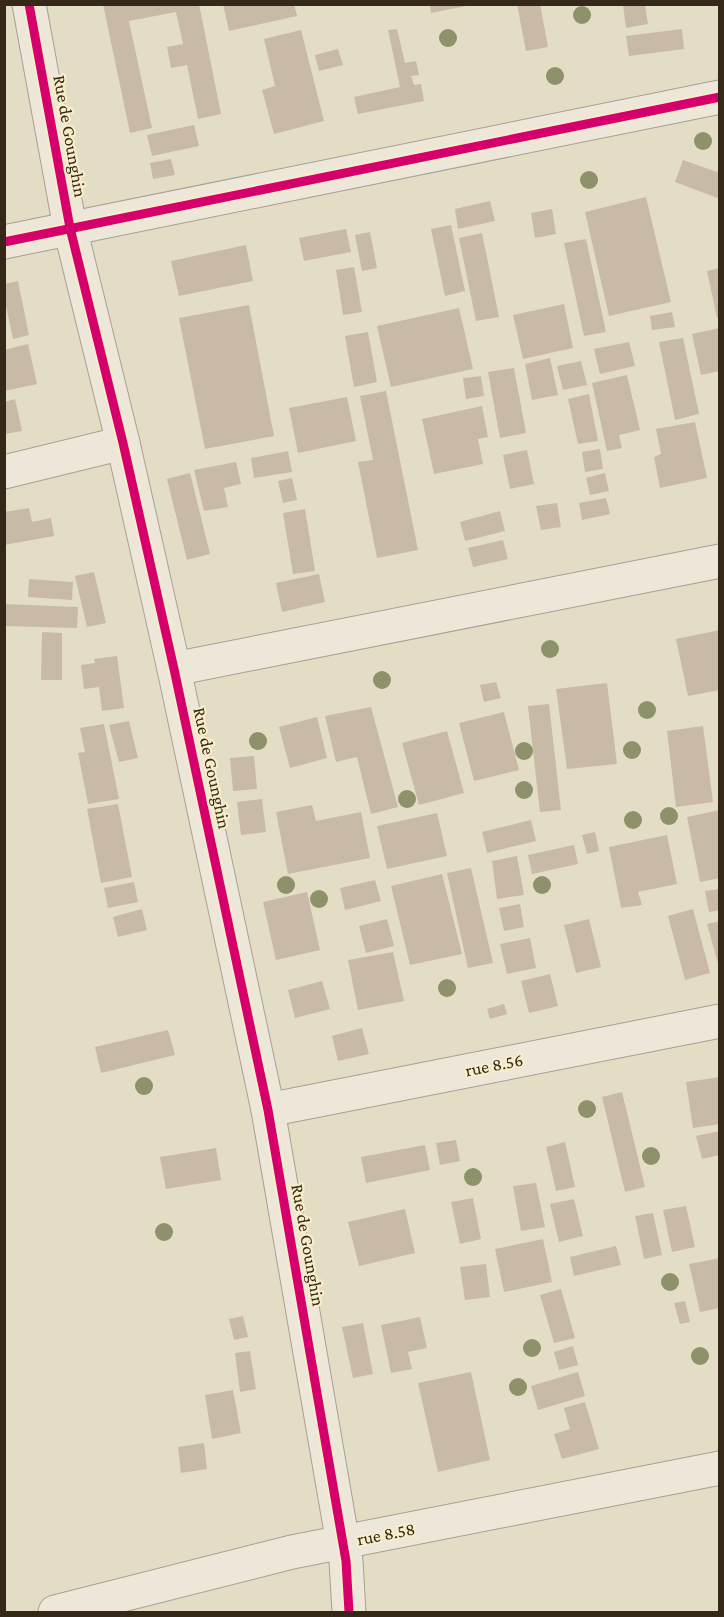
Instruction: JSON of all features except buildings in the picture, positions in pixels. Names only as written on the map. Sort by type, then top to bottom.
[{"type":"street","name":"Rue de Gounghin","points":[[29,4],[70,228],[123,443],[174,669],[268,1110],[346,1561],[349,1612]]},
{"type":"street","points":[[4,242],[720,97]]},
{"type":"street","points":[[4,472],[123,443]]},
{"type":"street","points":[[174,669],[720,561]]},
{"type":"street","name":"rue 8.56","points":[[268,1110],[720,1021]]},
{"type":"street","name":"rue 8.58","points":[[55,1612],[292,1552],[720,1468]]},
{"type":"cycle path","points":[[29,4],[70,228],[123,443],[174,669],[268,1110],[346,1561],[349,1612]]},
{"type":"cycle path","points":[[4,242],[720,97]]}]
